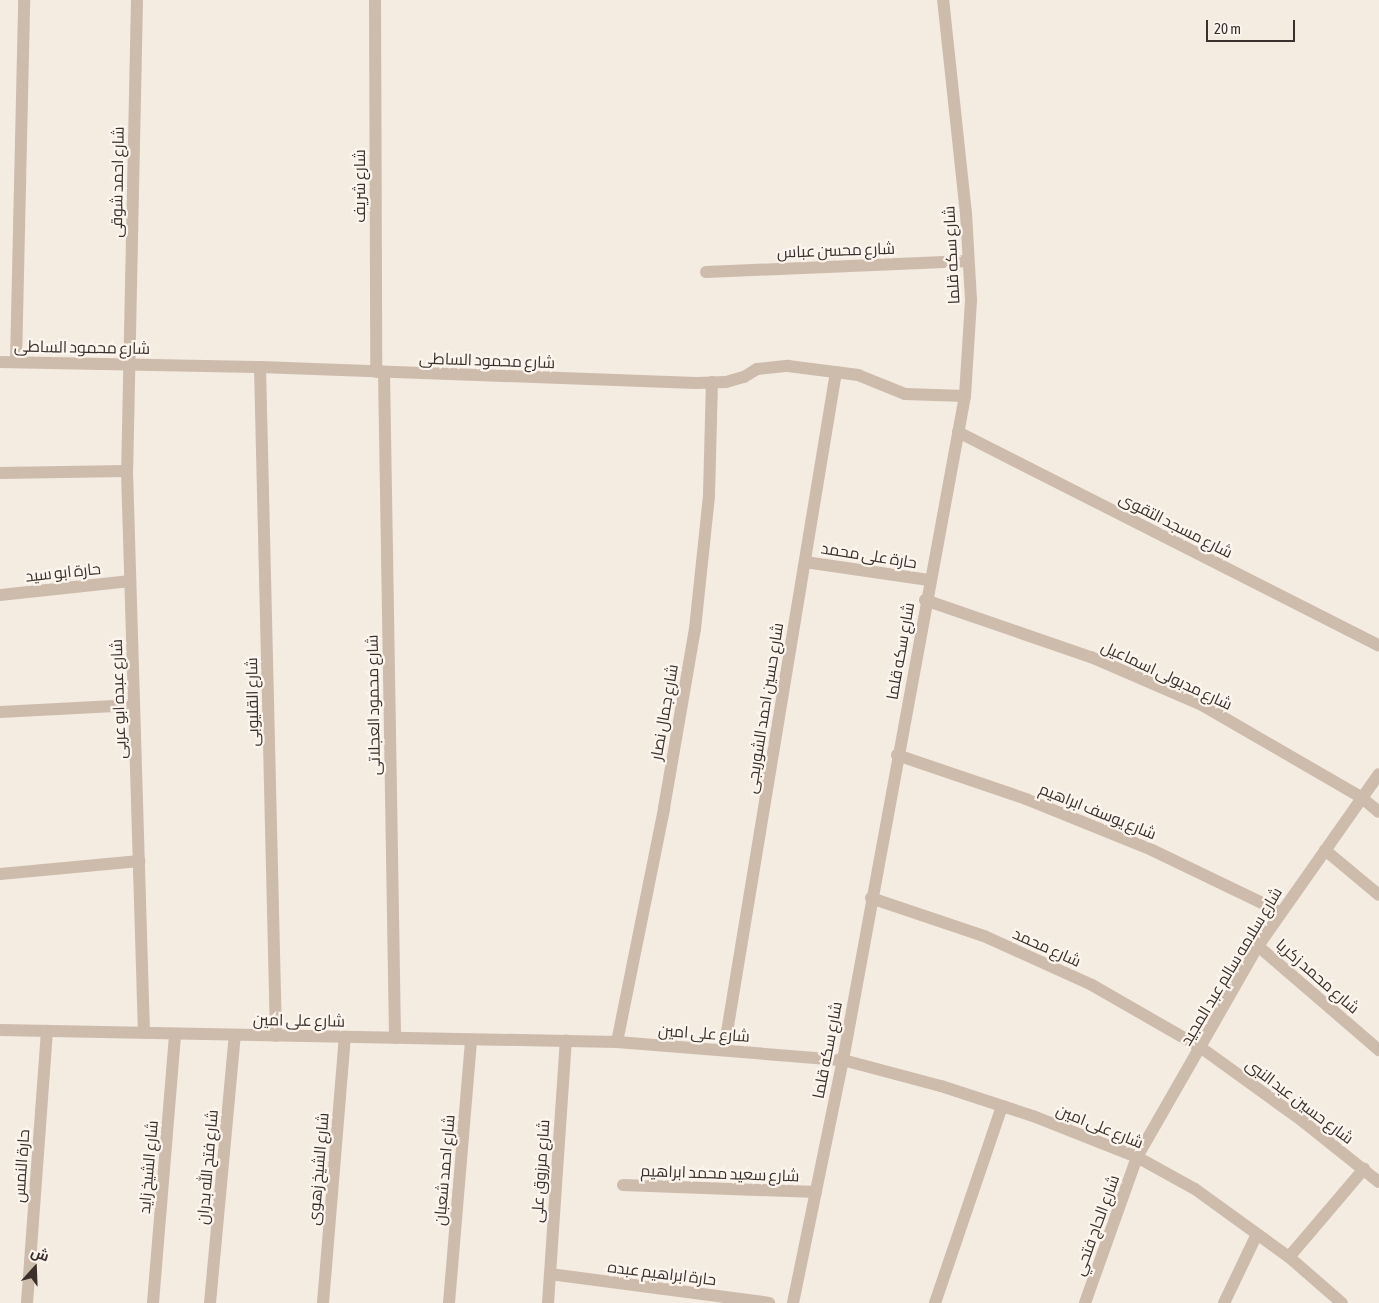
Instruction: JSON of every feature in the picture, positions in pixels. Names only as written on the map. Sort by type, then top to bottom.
[{"type":"street","points":[[16,362],[24,0]]},
{"type":"street","name":"شارع احمد شوقى","points":[[130,364],[137,0]]},
{"type":"street","name":"شارع شريف","points":[[375,0],[380,372]]},
{"type":"street","name":"شارع سكه قلما","points":[[793,1303],[843,1060],[929,580],[965,396],[971,300],[944,0]]},
{"type":"street","name":"شارع محسن عباس","points":[[706,272],[968,261]]},
{"type":"street","name":"شارع محمود الساطى","points":[[0,362],[260,367],[509,379],[712,382],[744,377],[757,369],[774,366],[858,375],[906,394],[965,396]]},
{"type":"street","name":"شارع عبده ابو عربى","points":[[130,364],[127,471],[144,1033]]},
{"type":"street","name":"شارع القليوبى","points":[[260,367],[276,1036]]},
{"type":"street","name":"شارع محمود العجلاتى","points":[[380,372],[394,1038]]},
{"type":"street","name":"شارع حسين احمد الشوربجى","points":[[724,1050],[836,372]]},
{"type":"street","name":"شارع جمال نصار","points":[[617,1042],[664,808],[694,628],[709,495],[712,382]]},
{"type":"street","name":"شارع مسجد التقوى","points":[[958,432],[1379,646]]},
{"type":"street","points":[[0,473],[127,471]]},
{"type":"street","name":"حارة على محمد","points":[[805,562],[929,580]]},
{"type":"street","name":"حارة ابو سيد","points":[[0,595],[130,581]]},
{"type":"street","name":"شارع مدبولى اسماعيل","points":[[926,600],[1091,657],[1202,705],[1361,797],[1379,812]]},
{"type":"street","points":[[0,712],[134,705]]},
{"type":"street","name":"شارع يوسف ابراهيم","points":[[898,755],[1026,799],[1152,850],[1281,912]]},
{"type":"street","name":"شارع سلامه سالم عبد المجيد","points":[[1137,1157],[1258,946],[1379,774]]},
{"type":"street","points":[[1325,850],[1379,895]]},
{"type":"street","points":[[0,874],[139,861]]},
{"type":"street","name":"شارع محمد","points":[[871,898],[984,936],[1083,980],[1200,1047]]},
{"type":"street","name":"شارع محمد زكريا","points":[[1258,946],[1379,1050]]},
{"type":"street","name":"شارع على امين","points":[[0,1030],[617,1042],[843,1060],[1002,1106],[1137,1157],[1195,1189],[1289,1257],[1342,1303]]},
{"type":"street","name":"حارة النمس","points":[[27,1303],[48,1031]]},
{"type":"street","name":"شارع الشيخ زايد","points":[[153,1303],[175,1034]]},
{"type":"street","name":"شارع فتح الله بدران","points":[[210,1303],[235,1035]]},
{"type":"street","name":"شارع الشيخ زهوى","points":[[323,1303],[345,1037]]},
{"type":"street","name":"شارع احمد شعبان","points":[[449,1303],[470,1040]]},
{"type":"street","name":"شارع مرزوق على","points":[[548,1303],[566,1041]]},
{"type":"street","name":"شارع حسين عبد النبى","points":[[1200,1047],[1379,1182]]},
{"type":"street","points":[[936,1303],[1002,1106]]},
{"type":"street","name":"شارع الحاج فتحي","points":[[1085,1303],[1137,1157]]},
{"type":"street","points":[[1289,1257],[1364,1169]]},
{"type":"street","name":"شارع سعيد محمد ابراهيم","points":[[623,1186],[816,1192]]},
{"type":"street","points":[[1224,1303],[1257,1234]]},
{"type":"street","name":"حارة ابراهيم عبده","points":[[550,1274],[769,1303]]}]
